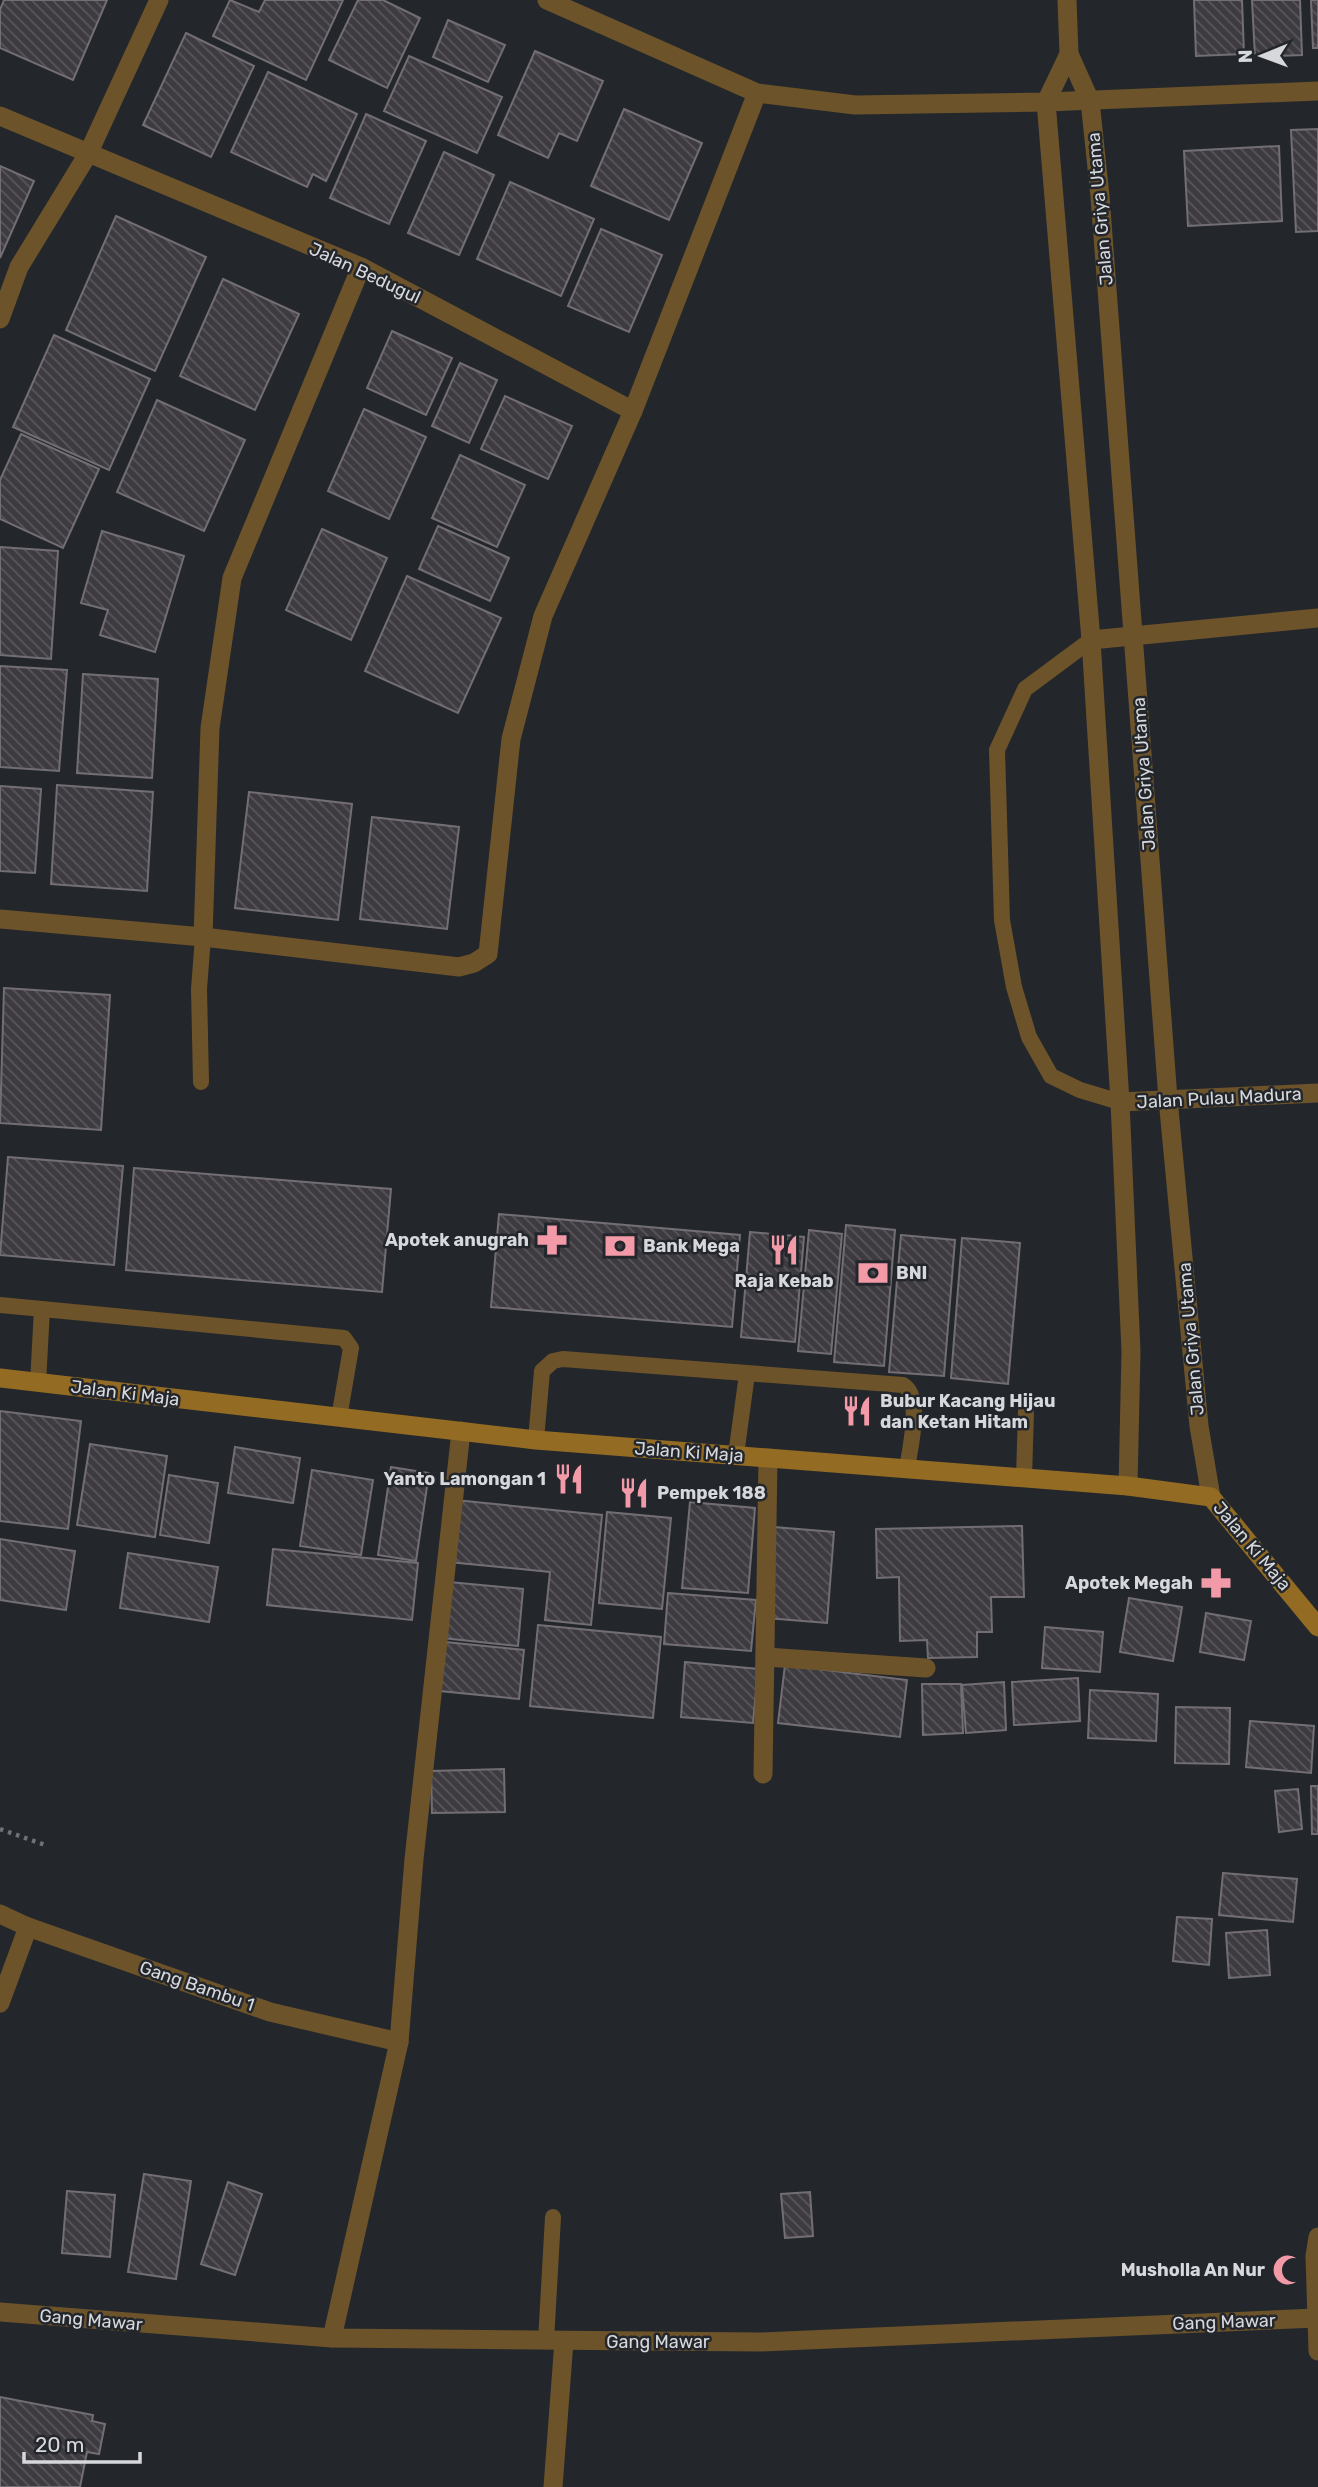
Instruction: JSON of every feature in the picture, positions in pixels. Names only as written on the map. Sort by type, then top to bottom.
[{"type":"main road","name":"Jalan Ki Maja","points":[[0,1378],[536,1440],[1128,1486],[1211,1497],[1318,1627]]},
{"type":"street","points":[[0,319],[19,267],[88,154],[159,0]]},
{"type":"street","points":[[548,0],[757,93],[855,105],[1046,103],[1318,91]]},
{"type":"street","name":"Jalan Griya Utama","points":[[1067,0],[1069,54],[1090,101],[1100,196],[1168,1099],[1199,1426],[1211,1497]]},
{"type":"street","name":"Jalan Griya Utama","points":[[1069,54],[1046,103],[1091,640],[1121,1102],[1131,1352],[1128,1486]]},
{"type":"street","points":[[0,919],[203,937],[459,967],[474,963],[488,954],[511,739],[540,628],[633,411],[757,93]]},
{"type":"street","name":"Jalan Bedugul","points":[[0,116],[361,267],[633,411]]},
{"type":"street","points":[[203,937],[210,728],[232,578],[361,267]]},
{"type":"street","points":[[1091,640],[1318,618]]},
{"type":"street","name":"Jalan Pulau Madura","points":[[1121,1102],[1318,1093]]},
{"type":"street","points":[[332,2338],[399,2042],[414,1859],[461,1431]]},
{"type":"street","points":[[763,1774],[768,1458]]},
{"type":"street","points":[[765,1657],[926,1668]]},
{"type":"street","name":"Gang Bambu 1","points":[[0,1914],[28,1927],[270,2012],[399,2042]]},
{"type":"street","points":[[0,2003],[28,1927]]},
{"type":"street","points":[[1318,2237],[1318,2351]]},
{"type":"street","name":"Gang Mawar","points":[[0,2312],[332,2338],[760,2342],[1316,2318]]},
{"type":"street","points":[[553,2487],[555,2341]]},
{"type":"lane","points":[[1091,640],[1025,689],[997,750],[1002,919],[1014,988],[1029,1037],[1051,1076],[1080,1090],[1121,1102]]},
{"type":"lane","points":[[201,1082],[199,989],[203,937]]},
{"type":"lane","points":[[0,1305],[344,1338],[351,1348],[340,1418]]},
{"type":"lane","points":[[38,1383],[41,1309]]},
{"type":"lane","points":[[536,1440],[542,1371],[553,1361],[563,1359],[908,1388],[915,1406],[907,1468]]},
{"type":"lane","points":[[736,1455],[747,1374]]},
{"type":"lane","points":[[1024,1478],[1026,1411]]},
{"type":"lane","points":[[553,2217],[555,2341]]},
{"type":"path","points":[[0,1829],[44,1845]]},
{"type":"building","points":[[4,0],[107,0],[73,80],[0,48],[0,10]]},
{"type":"building","points":[[230,0],[259,12],[265,0],[343,0],[306,80],[213,36]]},
{"type":"building","points":[[358,0],[383,0],[420,18],[387,88],[329,60]]},
{"type":"building","points":[[1194,0],[1242,0],[1244,54],[1196,56]]},
{"type":"building","points":[[1252,0],[1300,0],[1302,55],[1255,57]]},
{"type":"building","points":[[1311,0],[1318,0],[1318,48],[1313,48]]},
{"type":"building","points":[[448,20],[505,45],[488,82],[433,57]]},
{"type":"building","points":[[186,33],[254,66],[211,157],[143,125]]},
{"type":"building","points":[[535,51],[603,81],[577,141],[559,133],[548,158],[498,135]]},
{"type":"building","points":[[409,56],[502,97],[477,153],[384,111]]},
{"type":"building","points":[[268,72],[357,114],[326,181],[313,174],[307,187],[231,152]]},
{"type":"building","points":[[624,109],[702,143],[669,220],[591,186]]},
{"type":"building","points":[[366,114],[426,141],[389,224],[330,198]]},
{"type":"building","points":[[1318,129],[1318,231],[1296,232],[1291,130]]},
{"type":"building","points":[[1279,146],[1282,221],[1188,226],[1184,151]]},
{"type":"building","points":[[444,152],[494,175],[459,255],[408,233]]},
{"type":"building","points":[[0,166],[34,181],[0,258]]},
{"type":"building","points":[[510,182],[594,219],[561,296],[477,259]]},
{"type":"building","points":[[116,216],[206,257],[155,371],[66,330]]},
{"type":"building","points":[[601,229],[662,255],[629,332],[568,306]]},
{"type":"building","points":[[223,279],[299,314],[255,410],[180,376]]},
{"type":"building","points":[[392,331],[452,358],[426,415],[367,388]]},
{"type":"building","points":[[54,335],[150,379],[109,470],[13,427]]},
{"type":"building","points":[[460,363],[497,380],[469,443],[432,426]]},
{"type":"building","points":[[505,396],[572,426],[548,479],[481,449]]},
{"type":"building","points":[[157,400],[245,440],[204,531],[117,492]]},
{"type":"building","points":[[364,409],[426,437],[389,519],[328,491]]},
{"type":"building","points":[[21,434],[99,469],[63,548],[0,519],[0,480]]},
{"type":"building","points":[[460,455],[525,485],[497,547],[432,518]]},
{"type":"building","points":[[438,526],[509,558],[490,601],[419,569]]},
{"type":"building","points":[[322,529],[387,558],[351,640],[286,610]]},
{"type":"building","points":[[102,531],[184,556],[155,652],[100,635],[108,610],[81,603]]},
{"type":"building","points":[[0,547],[58,551],[51,659],[0,655]]},
{"type":"building","points":[[407,576],[501,618],[458,713],[365,671]]},
{"type":"building","points":[[0,666],[67,670],[59,771],[0,767]]},
{"type":"building","points":[[83,674],[158,679],[152,778],[77,773]]},
{"type":"building","points":[[57,785],[153,792],[147,891],[51,884]]},
{"type":"building","points":[[0,786],[41,789],[35,873],[0,871]]},
{"type":"building","points":[[249,792],[352,804],[338,920],[235,908]]},
{"type":"building","points":[[372,817],[459,827],[447,929],[360,919]]},
{"type":"building","points":[[4,988],[110,995],[101,1130],[0,1123]]},
{"type":"building","points":[[8,1157],[123,1166],[114,1265],[0,1255]]},
{"type":"building","points":[[134,1168],[391,1189],[382,1292],[126,1270]]},
{"type":"building","points":[[499,1214],[740,1235],[732,1327],[491,1307]]},
{"type":"building","points":[[846,1225],[895,1230],[884,1366],[834,1362]]},
{"type":"building","points":[[809,1230],[842,1234],[831,1354],[798,1351]]},
{"type":"building","points":[[750,1232],[804,1237],[795,1342],[741,1337]]},
{"type":"building","points":[[901,1235],[955,1240],[944,1376],[889,1372]]},
{"type":"building","points":[[962,1238],[1020,1243],[1008,1384],[951,1378]]},
{"type":"building","points":[[0,1411],[81,1421],[68,1529],[0,1521]]},
{"type":"building","points":[[90,1444],[167,1456],[155,1537],[77,1525]]},
{"type":"building","points":[[235,1447],[300,1458],[293,1503],[228,1493]]},
{"type":"building","points":[[391,1467],[429,1473],[416,1561],[378,1555]]},
{"type":"building","points":[[312,1470],[373,1480],[361,1555],[300,1546]]},
{"type":"building","points":[[169,1475],[218,1483],[209,1543],[160,1535]]},
{"type":"building","points":[[455,1500],[602,1515],[591,1625],[545,1620],[550,1572],[449,1562]]},
{"type":"building","points":[[690,1502],[755,1508],[748,1593],[682,1588]]},
{"type":"building","points":[[607,1512],[671,1518],[662,1609],[599,1603]]},
{"type":"building","points":[[1022,1526],[1024,1597],[991,1597],[992,1632],[977,1632],[977,1657],[928,1658],[927,1640],[900,1641],[899,1577],[877,1578],[876,1529]]},
{"type":"building","points":[[774,1527],[834,1532],[827,1623],[767,1618]]},
{"type":"building","points":[[0,1539],[75,1551],[66,1610],[0,1600]]},
{"type":"building","points":[[273,1549],[418,1563],[412,1620],[267,1605]]},
{"type":"building","points":[[128,1553],[218,1567],[209,1622],[120,1608]]},
{"type":"building","points":[[449,1582],[523,1589],[518,1646],[443,1638]]},
{"type":"building","points":[[668,1593],[756,1600],[751,1651],[664,1644]]},
{"type":"building","points":[[1129,1598],[1182,1607],[1173,1661],[1120,1652]]},
{"type":"building","points":[[1206,1613],[1251,1621],[1244,1660],[1200,1652]]},
{"type":"building","points":[[538,1625],[661,1637],[653,1718],[530,1706]]},
{"type":"building","points":[[1045,1627],[1103,1632],[1100,1672],[1042,1668]]},
{"type":"building","points":[[445,1642],[524,1650],[519,1699],[440,1691]]},
{"type":"building","points":[[685,1662],[758,1669],[753,1723],[681,1717]]},
{"type":"building","points":[[785,1665],[907,1680],[900,1737],[778,1723]]},
{"type":"building","points":[[1078,1678],[1080,1721],[1014,1725],[1012,1682]]},
{"type":"building","points":[[1004,1682],[1006,1730],[966,1733],[962,1685]]},
{"type":"building","points":[[922,1684],[961,1684],[963,1733],[923,1735]]},
{"type":"building","points":[[1090,1690],[1158,1694],[1156,1741],[1088,1738]]},
{"type":"building","points":[[1176,1707],[1230,1708],[1229,1764],[1175,1763]]},
{"type":"building","points":[[1250,1721],[1314,1726],[1311,1773],[1246,1767]]},
{"type":"building","points":[[504,1769],[505,1812],[432,1813],[431,1771]]},
{"type":"building","points":[[1311,1786],[1318,1786],[1318,1834],[1312,1834]]},
{"type":"building","points":[[1298,1789],[1302,1829],[1279,1832],[1275,1791]]},
{"type":"building","points":[[1223,1873],[1297,1879],[1293,1922],[1219,1915]]},
{"type":"building","points":[[1177,1917],[1212,1919],[1209,1965],[1173,1961]]},
{"type":"building","points":[[1267,1930],[1270,1975],[1229,1978],[1226,1933]]},
{"type":"building","points":[[144,2174],[191,2181],[176,2279],[128,2272]]},
{"type":"building","points":[[228,2182],[262,2194],[235,2275],[201,2264]]},
{"type":"building","points":[[67,2191],[115,2195],[110,2257],[62,2253]]},
{"type":"building","points":[[810,2192],[813,2236],[785,2238],[781,2194]]},
{"type":"building","points":[[0,2397],[93,2415],[92,2421],[105,2424],[99,2454],[87,2452],[80,2487],[0,2487]]},
{"type":"place","name":"Apotek anugrah","points":[[552,1240]]},
{"type":"place","name":"Bank Mega","points":[[620,1246]]},
{"type":"place","name":"Raja Kebab","points":[[784,1250]]},
{"type":"place","name":"BNI","points":[[873,1273]]},
{"type":"place","name":"Bubur Kacang Hijau dan Ketan Hitam","points":[[857,1411]]},
{"type":"place","name":"Yanto Lamongan 1","points":[[569,1479]]},
{"type":"place","name":"Pempek 188","points":[[634,1493]]},
{"type":"place","name":"Apotek Megah","points":[[1216,1583]]},
{"type":"place","name":"Musholla An Nur","points":[[1288,2270]]}]
